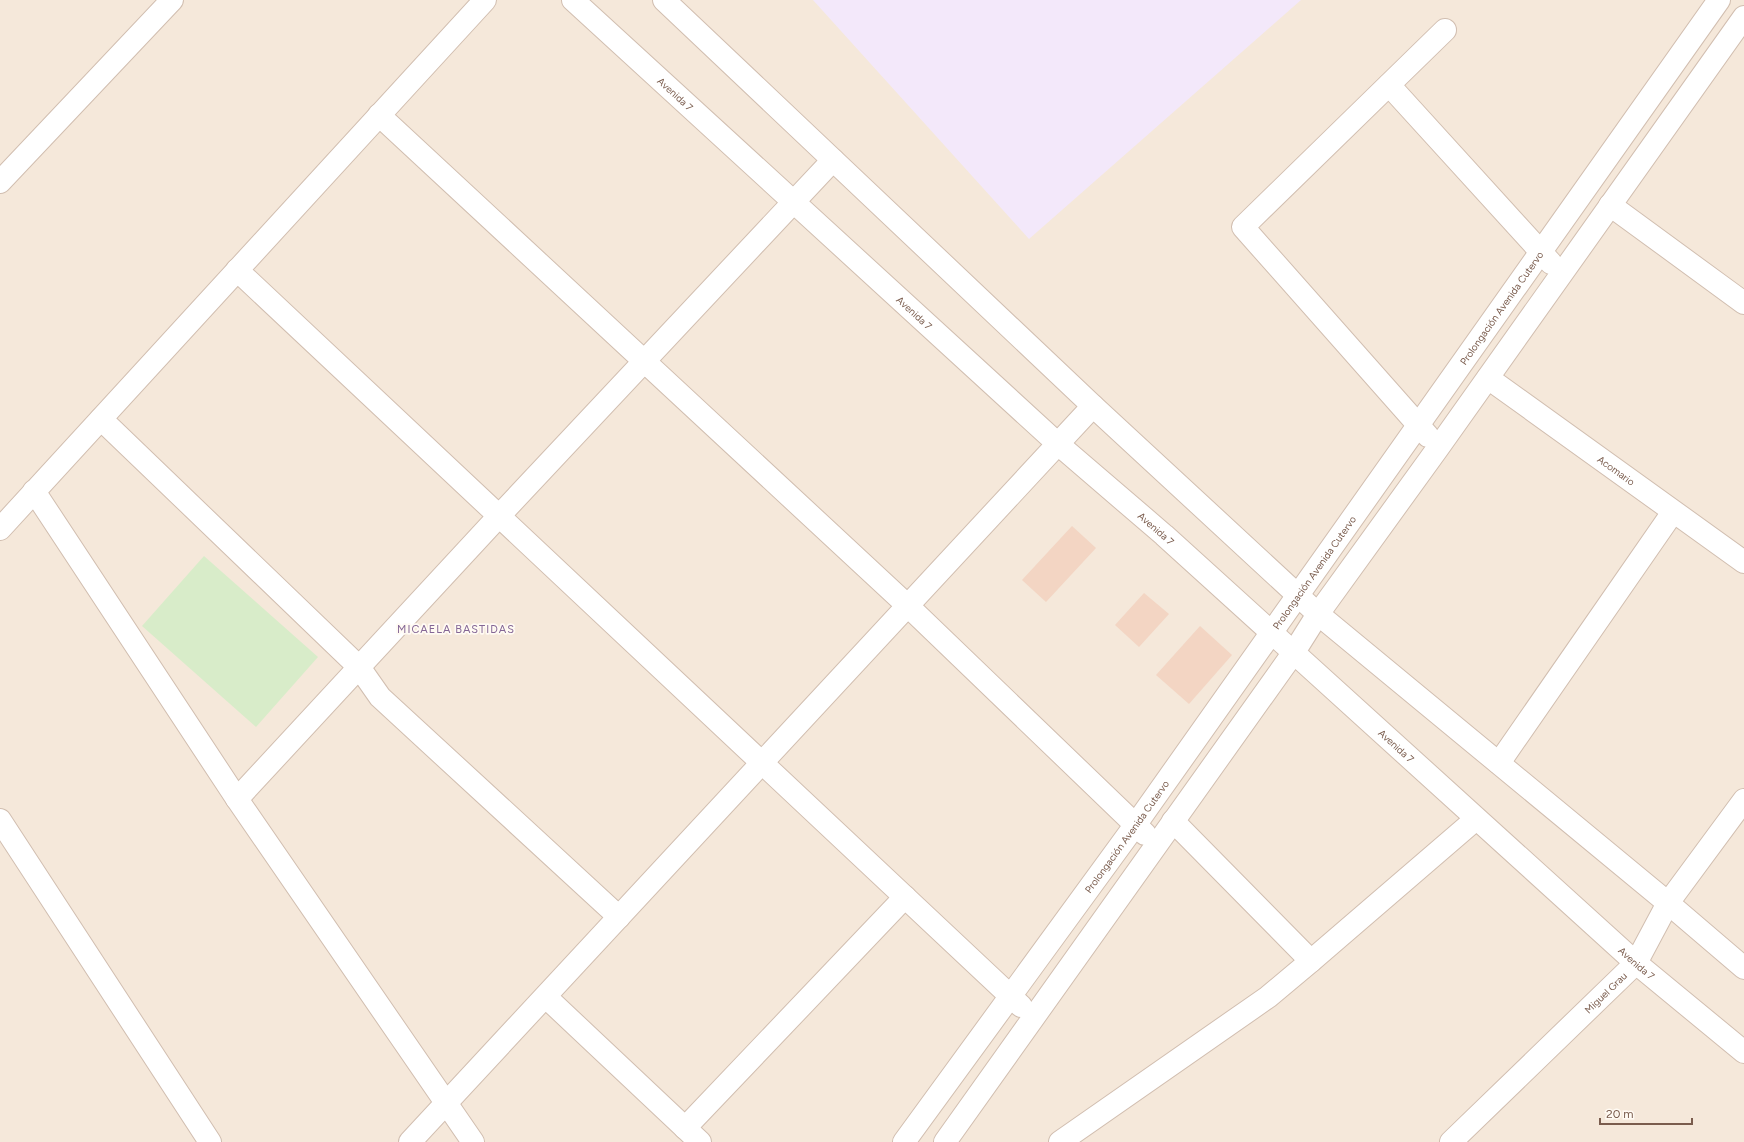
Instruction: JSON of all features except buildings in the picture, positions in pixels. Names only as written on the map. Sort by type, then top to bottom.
[{"type":"street","points":[[0,182],[172,0]]},
{"type":"street","points":[[0,529],[485,0]]},
{"type":"street","name":"Avenida 7","points":[[573,0],[1058,444],[1164,535],[1636,963],[1744,1052]]},
{"type":"street","points":[[664,0],[1093,406],[1318,614],[1668,903],[1744,968]]},
{"type":"street","name":"Prolongación Avenida Cutervo","points":[[904,1142],[1136,824],[1720,0]]},
{"type":"street","points":[[945,1142],[1294,652],[1318,614],[1488,378],[1744,17]]},
{"type":"street","points":[[1438,448],[1243,228],[1445,30]]},
{"type":"street","points":[[1389,85],[1562,274]]},
{"type":"street","points":[[379,115],[908,606],[1136,824],[1156,845]]},
{"type":"street","points":[[237,799],[499,516],[833,160]]},
{"type":"street","points":[[1610,205],[1744,304]]},
{"type":"street","points":[[237,270],[905,898],[1034,1017]]},
{"type":"street","name":"Acomario","points":[[1488,378],[1744,562]]},
{"type":"street","points":[[410,1142],[1093,406]]},
{"type":"street","points":[[101,419],[359,667],[380,697],[619,918]]},
{"type":"street","points":[[34,491],[237,799],[473,1142]]},
{"type":"street","points":[[1499,763],[1673,512]]},
{"type":"street","name":"Miguel Grau","points":[[1460,1139],[1636,963],[1668,903],[1744,800]]},
{"type":"street","points":[[1060,1142],[1268,997],[1476,819]]},
{"type":"street","points":[[0,820],[210,1142]]},
{"type":"street","points":[[1173,820],[1311,961]]},
{"type":"street","points":[[546,997],[692,1135],[905,898]]},
{"type":"shaded area","points":[[0,0],[1744,0],[1744,1142],[0,1142]]},
{"type":"shaded area","points":[[813,0],[1301,0],[1029,239]]},
{"type":"green space","points":[[204,556],[318,657],[256,727],[142,626]]},
{"type":"district","name":"MICAELA BASTIDAS","points":[[456,629]]}]
